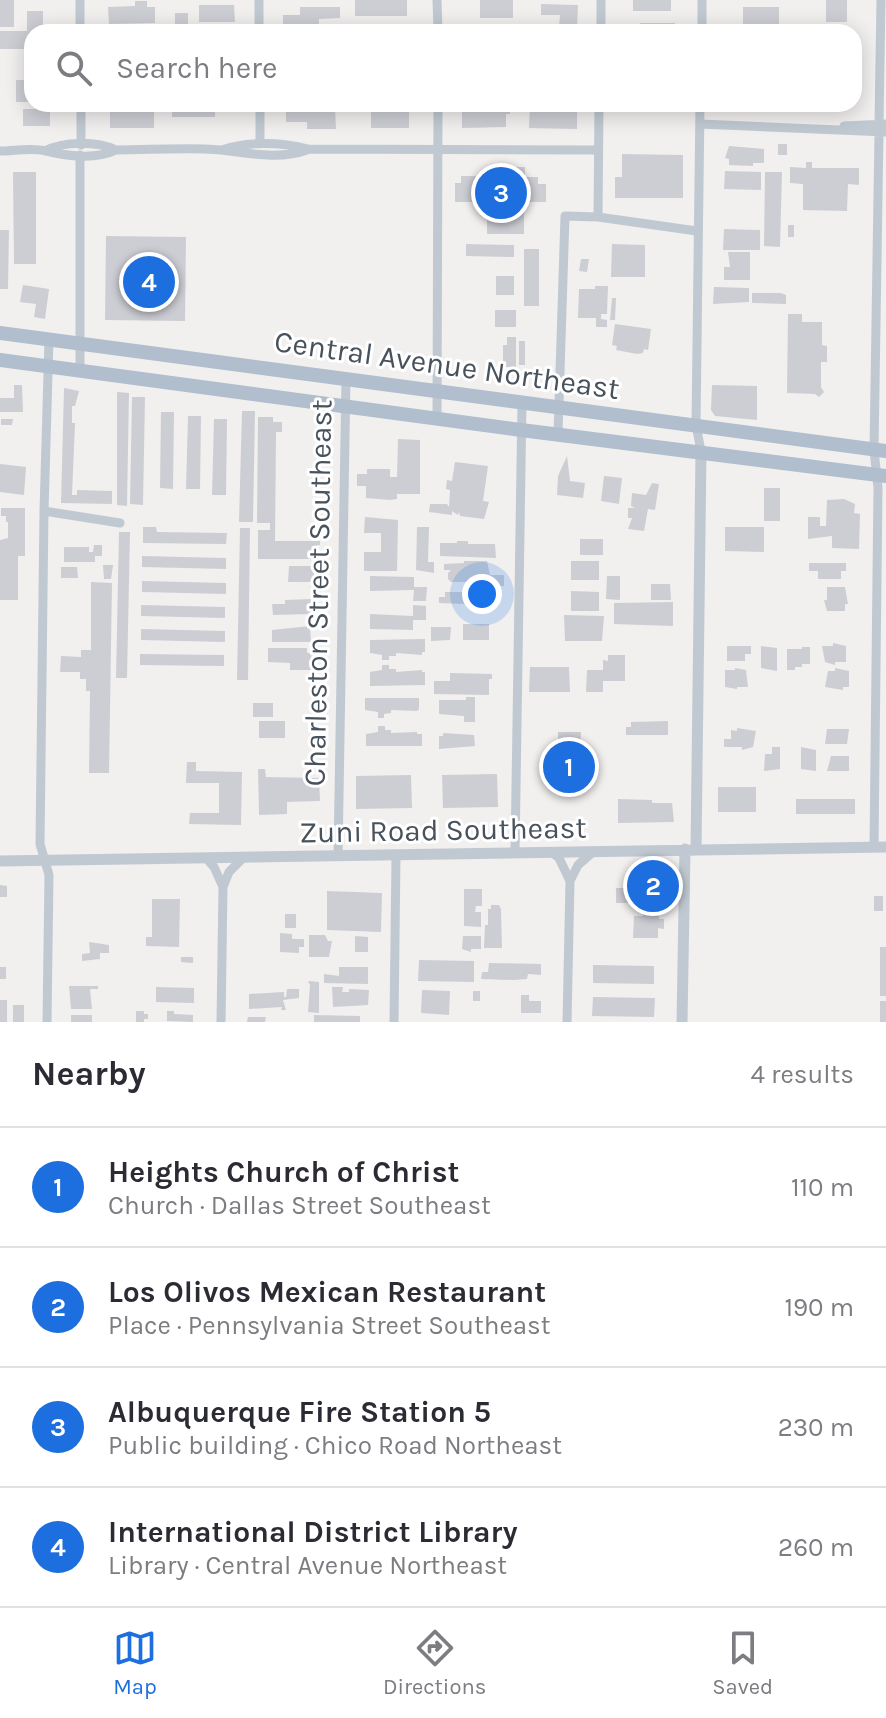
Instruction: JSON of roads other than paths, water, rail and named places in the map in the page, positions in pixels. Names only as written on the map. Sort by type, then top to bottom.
[{"type":"main road","name":"Central Avenue Northeast","points":[[0,333],[880,450]]},
{"type":"main road","points":[[0,360],[882,475]]},
{"type":"street","points":[[80,0],[80,24]]},
{"type":"street","points":[[259,0],[259,24]]},
{"type":"street","points":[[437,0],[438,24]]},
{"type":"street","points":[[601,0],[601,24]]},
{"type":"street","points":[[702,0],[702,24]]},
{"type":"street","points":[[880,847],[881,0]]},
{"type":"street","points":[[80,371],[81,112]]},
{"type":"street","points":[[260,112],[260,144]]},
{"type":"street","points":[[437,419],[438,112]]},
{"type":"street","points":[[598,217],[599,112]]},
{"type":"street","points":[[682,1022],[701,451],[696,425],[700,112]]},
{"type":"street","points":[[700,124],[883,128]]},
{"type":"street","points":[[222,150],[260,144],[308,149],[598,150]]},
{"type":"street","points":[[0,151],[45,151],[54,155],[81,150],[107,154],[116,150],[222,150],[261,154],[297,153],[308,149]]},
{"type":"street","points":[[558,434],[565,216],[598,217],[697,231]]},
{"type":"street","points":[[47,1022],[49,875],[40,844],[49,339]]},
{"type":"street","name":"Charleston Street Southeast","points":[[338,856],[346,378]]},
{"type":"street","points":[[515,852],[522,402]]},
{"type":"street","points":[[44,511],[120,523]]},
{"type":"street","name":"Zuni Road Southeast","points":[[0,861],[880,847]]},
{"type":"street","points":[[567,1022],[570,881],[578,865],[594,851]]},
{"type":"street","points":[[551,852],[559,858],[570,881]]},
{"type":"street","points":[[394,1022],[396,856]]},
{"type":"street","points":[[221,1022],[223,887],[229,872],[244,857]]},
{"type":"street","points":[[206,858],[223,887]]},
{"type":"place","name":"Albuquerque Fire Station 5","points":[[501,193]]},
{"type":"place","name":"International District Library","points":[[149,282]]},
{"type":"place","name":"Heights Church of Christ","points":[[569,767]]},
{"type":"place","name":"Los Olivos Mexican Restaurant","points":[[653,886]]}]
